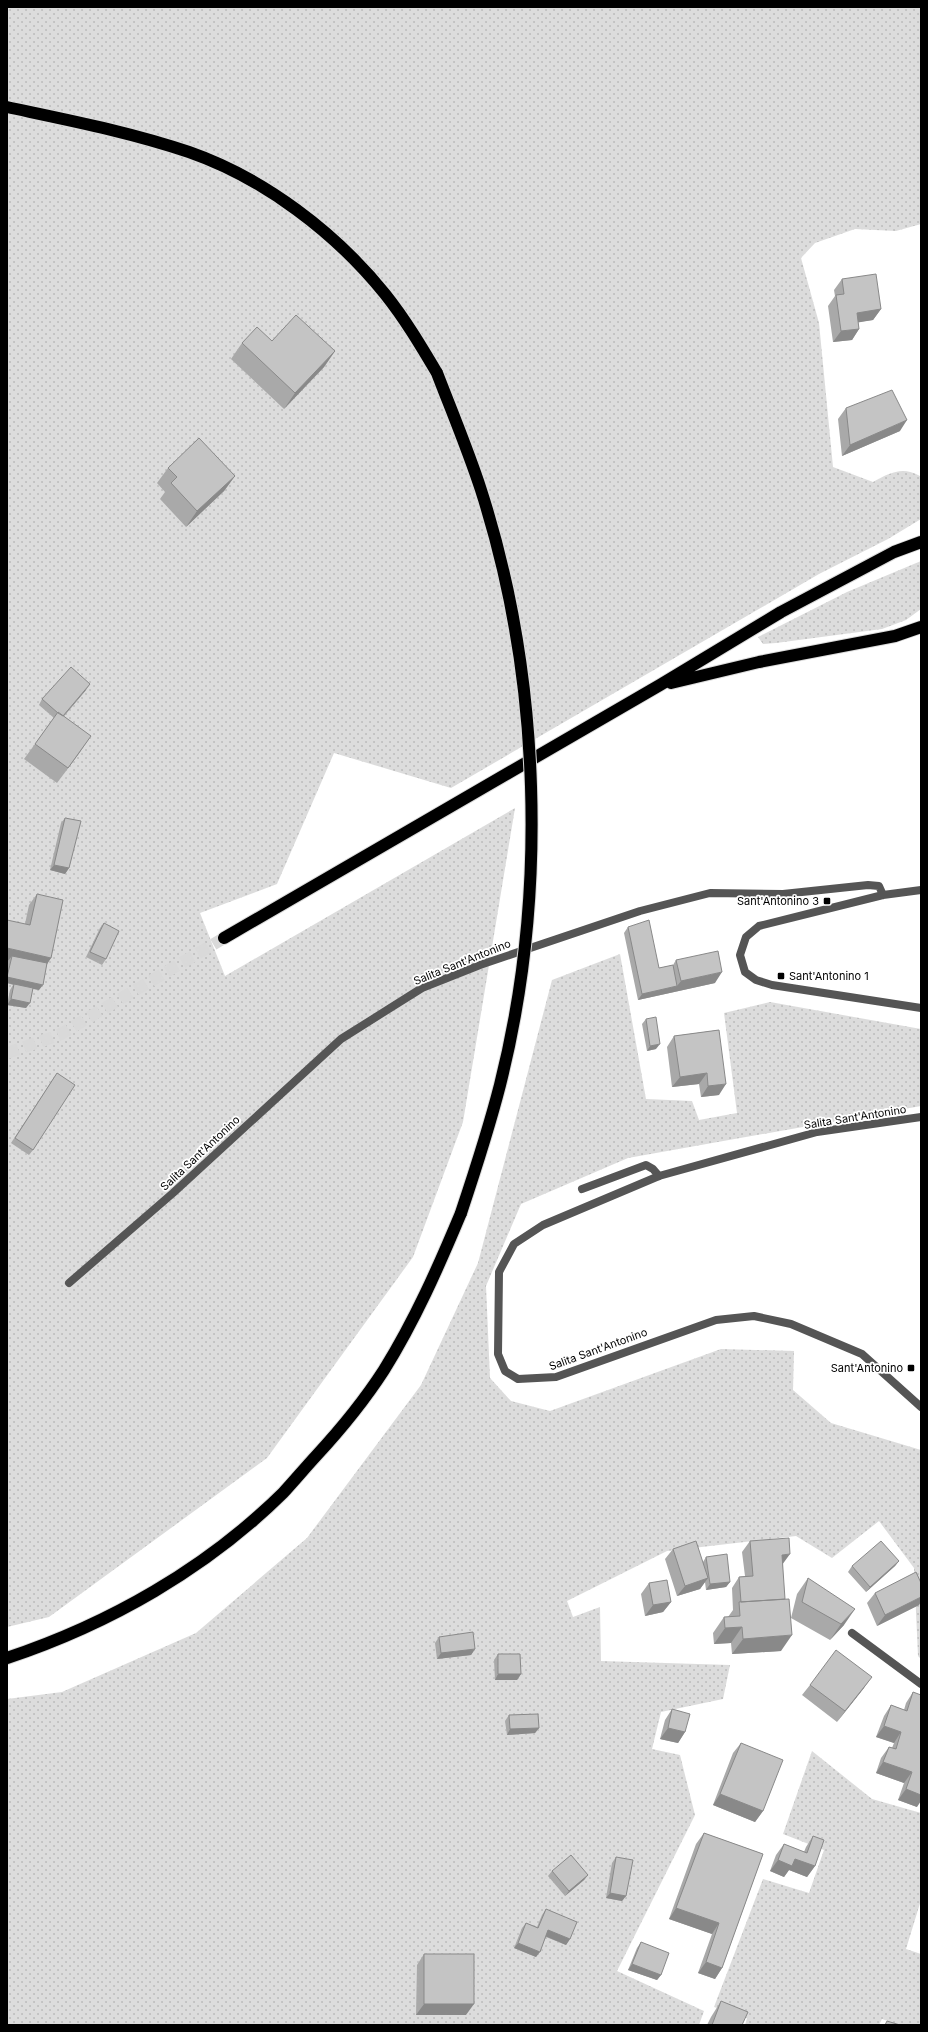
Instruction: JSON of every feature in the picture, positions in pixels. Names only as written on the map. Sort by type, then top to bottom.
[{"type":"highway","points":[[7,107],[126,133],[190,152],[225,168],[259,186],[291,206],[322,230],[355,261],[386,295],[404,320],[436,373],[461,432],[481,492],[498,553],[512,615],[522,678],[529,746],[531,814],[529,882],[524,949],[514,1017],[495,1105],[483,1149],[461,1213],[424,1298],[383,1371],[347,1422],[283,1493],[215,1551],[135,1603],[90,1626],[43,1646],[7,1658]]},
{"type":"highway","points":[[224,938],[660,685],[781,612],[894,552],[921,542]]},
{"type":"highway","points":[[660,685],[759,662],[895,636],[921,627]]},
{"type":"street","name":"Salita Sant'Antonino","points":[[69,1283],[173,1193],[341,1039],[422,988],[480,965],[640,911],[710,894],[783,894],[868,885],[879,886],[883,895]]},
{"type":"street","points":[[921,890],[883,895],[760,926],[746,937],[740,955],[746,972],[756,980],[772,985],[921,1008]]},
{"type":"street","name":"Salita Sant'Antonino","points":[[921,1117],[817,1132],[659,1176],[543,1225],[514,1244],[499,1272],[498,1354],[505,1371],[518,1379],[556,1377],[647,1343],[716,1320],[754,1316],[791,1324],[862,1354],[921,1407]]},
{"type":"street","points":[[582,1189],[646,1165],[654,1169],[659,1176]]},
{"type":"street","points":[[852,1633],[921,1684]]},
{"type":"shaded area","points":[[7,7],[921,7],[921,224],[896,231],[855,229],[815,243],[801,258],[819,323],[833,467],[873,482],[885,476],[902,471],[907,471],[920,476],[921,519],[888,539],[819,574],[451,788],[334,753],[277,884],[200,913],[225,976],[515,808],[463,1122],[413,1257],[267,1458],[49,1617],[7,1627]]},
{"type":"shaded area","points":[[921,561],[921,609],[906,620],[882,629],[776,643],[763,644],[758,637],[847,592]]},
{"type":"shaded area","points":[[620,954],[646,1099],[692,1101],[699,1120],[737,1113],[724,1013],[770,1002],[921,1029],[921,1106],[628,1158],[521,1204],[486,1286],[490,1378],[511,1401],[550,1411],[721,1349],[794,1351],[793,1390],[831,1423],[921,1450],[921,1659],[918,1656],[914,1568],[879,1521],[832,1558],[796,1536],[667,1551],[567,1601],[573,1617],[600,1607],[601,1661],[730,1665],[723,1699],[661,1712],[652,1749],[680,1755],[695,1815],[617,1971],[704,2011],[699,2025],[7,2025],[7,1699],[62,1692],[196,1633],[307,1538],[421,1385],[478,1263],[552,980]]},
{"type":"shaded area","points":[[812,1751],[872,1799],[921,1813],[921,1900],[906,1949],[921,1954],[921,2025],[899,2025],[882,2019],[879,2025],[745,2025],[747,2018],[714,2007],[763,1879],[809,1893],[824,1850],[783,1834]]},
{"type":"building","points":[[876,274],[881,309],[857,313],[859,329],[841,331],[836,295],[844,294],[842,279]]},
{"type":"building","points":[[296,315],[335,351],[295,393],[242,343],[257,327],[272,341]]},
{"type":"building","points":[[892,390],[907,420],[850,445],[846,408]]},
{"type":"building","points":[[199,438],[235,476],[197,511],[171,483],[177,477],[168,468]]},
{"type":"building","points":[[71,667],[90,684],[63,716],[42,699]]},
{"type":"building","points":[[58,712],[91,736],[68,768],[35,744]]},
{"type":"building","points":[[65,818],[81,821],[69,868],[54,865]]},
{"type":"building","points":[[37,894],[63,900],[51,958],[7,948],[7,920],[30,925]]},
{"type":"building","points":[[649,920],[659,968],[673,965],[677,986],[642,994],[628,927]]},
{"type":"building","points":[[104,923],[119,931],[106,959],[90,952]]},
{"type":"building","points":[[718,951],[722,972],[681,981],[676,960]]},
{"type":"building","points":[[12,956],[47,963],[43,985],[7,977]]},
{"type":"building","points":[[14,984],[33,988],[30,1003],[11,999]]},
{"type":"building","points":[[656,1017],[660,1044],[650,1046],[646,1019]]},
{"type":"building","points":[[719,1030],[726,1084],[708,1086],[707,1073],[680,1077],[674,1036]]},
{"type":"building","points":[[57,1073],[75,1085],[33,1150],[15,1138]]},
{"type":"building","points":[[789,1538],[790,1554],[782,1555],[785,1599],[741,1602],[739,1577],[753,1576],[750,1541]]},
{"type":"building","points":[[696,1541],[708,1578],[685,1586],[673,1549]]},
{"type":"building","points":[[881,1541],[899,1561],[870,1587],[852,1566]]},
{"type":"building","points":[[727,1554],[730,1582],[710,1584],[706,1557]]},
{"type":"building","points":[[916,1572],[921,1583],[921,1597],[885,1615],[875,1593]]},
{"type":"building","points":[[808,1578],[855,1609],[841,1624],[802,1602]]},
{"type":"building","points":[[667,1580],[671,1602],[653,1605],[649,1583]]},
{"type":"building","points":[[789,1599],[792,1635],[743,1639],[742,1627],[725,1628],[724,1617],[740,1616],[739,1602]]},
{"type":"building","points":[[473,1632],[475,1649],[441,1653],[439,1637]]},
{"type":"building","points":[[836,1650],[872,1677],[845,1711],[810,1685]]},
{"type":"building","points":[[498,1654],[520,1654],[521,1674],[498,1674]]},
{"type":"building","points":[[913,1692],[921,1695],[921,1795],[906,1789],[912,1772],[883,1762],[889,1747],[896,1749],[901,1732],[884,1726],[891,1705],[907,1711]]},
{"type":"building","points":[[672,1709],[690,1714],[685,1732],[668,1728]]},
{"type":"building","points":[[538,1714],[539,1728],[510,1729],[509,1715]]},
{"type":"building","points":[[741,1743],[783,1760],[763,1811],[720,1794]]},
{"type":"building","points":[[704,1833],[763,1854],[722,1968],[706,1962],[719,1923],[676,1908]]},
{"type":"building","points":[[813,1836],[824,1840],[815,1866],[795,1859],[792,1866],[778,1860],[784,1844],[807,1853]]},
{"type":"building","points":[[571,1855],[588,1875],[569,1891],[552,1871]]},
{"type":"building","points":[[616,1857],[633,1860],[626,1896],[610,1893]]},
{"type":"building","points":[[546,1909],[577,1922],[570,1939],[548,1930],[540,1952],[518,1943],[526,1923],[538,1928]]},
{"type":"building","points":[[641,1942],[669,1953],[661,1975],[632,1964]]},
{"type":"building","points":[[424,1954],[474,1954],[474,2004],[424,2004]]},
{"type":"building","points":[[721,2001],[748,2012],[742,2025],[712,2025]]},
{"type":"building","points":[[887,2021],[900,2025],[885,2025]]},
{"type":"tunnel","points":[[7,1053],[59,1035],[224,938]]},
{"type":"place","name":"Sant'Antonino 3","points":[[827,901]]},
{"type":"place","name":"Sant'Antonino 1","points":[[781,976]]},
{"type":"place","name":"Sant'Antonino","points":[[911,1368]]}]
